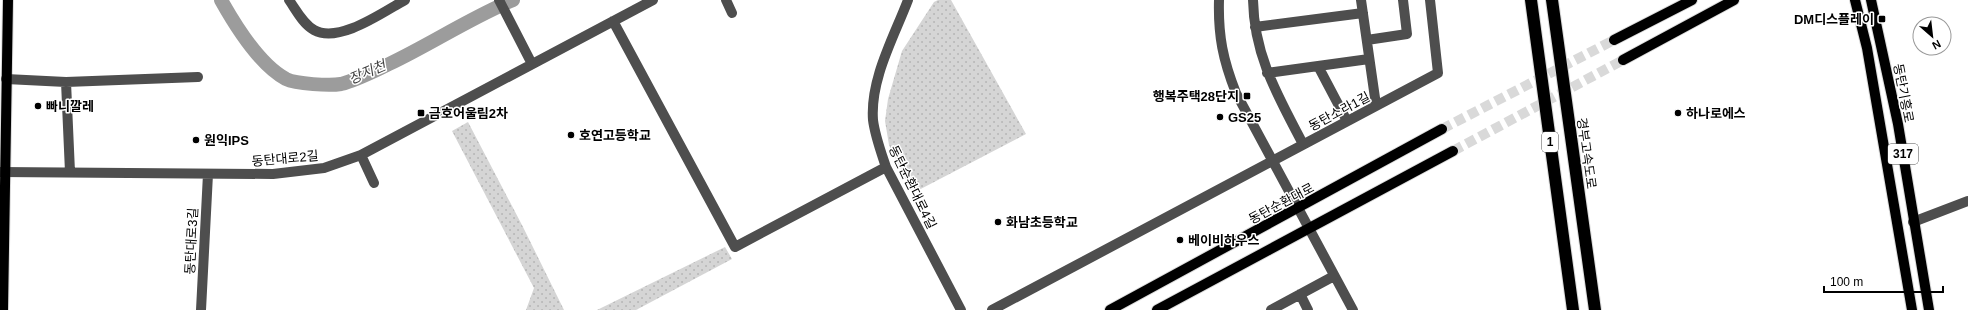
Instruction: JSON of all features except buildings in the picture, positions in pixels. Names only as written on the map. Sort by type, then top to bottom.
[{"type":"highway","name":"1","points":[[1531,0],[1572,305]]},
{"type":"highway","name":"경부고속도로","points":[[1552,0],[1595,310]]},
{"type":"main road","points":[[3,310],[2,172],[8,0]]},
{"type":"main road","points":[[1614,40],[1692,0]]},
{"type":"main road","points":[[1623,60],[1734,0]]},
{"type":"main road","name":"317","points":[[1855,0],[1867,48],[1912,310]]},
{"type":"main road","name":"동탄기흥로","points":[[1870,0],[1898,124],[1913,222],[1929,310]]},
{"type":"main road","name":"동탄순환대로","points":[[1110,310],[1442,130]]},
{"type":"main road","points":[[1157,310],[1453,151]]},
{"type":"street","points":[[293,1],[308,26],[316,31],[329,33],[343,32],[356,27],[405,0]]},
{"type":"street","points":[[499,0],[532,64]]},
{"type":"street","name":"동탄대로2길","points":[[2,172],[273,174],[305,172],[340,163],[361,155],[653,0]]},
{"type":"street","points":[[726,0],[732,12]]},
{"type":"street","name":"동탄순환대로4길","points":[[908,0],[879,78],[874,99],[873,120],[886,167],[961,310]]},
{"type":"street","points":[[1219,0],[1218,21],[1225,64],[1236,93],[1353,310]]},
{"type":"street","name":"동탄소라1길","points":[[1253,0],[1258,46],[1267,73],[1303,144],[1438,73],[1430,0]]},
{"type":"street","points":[[1362,0],[1376,106]]},
{"type":"street","points":[[1367,40],[1407,34],[1403,0]]},
{"type":"street","points":[[1255,27],[1363,13]]},
{"type":"street","points":[[613,21],[735,246],[886,167]]},
{"type":"street","points":[[1267,73],[1369,59]]},
{"type":"street","points":[[1318,66],[1347,121]]},
{"type":"street","points":[[6,79],[66,82],[198,77]]},
{"type":"street","points":[[66,82],[70,172]]},
{"type":"street","points":[[992,310],[1303,144]]},
{"type":"street","points":[[361,155],[374,183]]},
{"type":"street","name":"동탄대로3길","points":[[201,310],[208,174]]},
{"type":"street","points":[[1913,222],[1968,201]]},
{"type":"street","points":[[1271,310],[1334,276]]},
{"type":"street","points":[[1300,294],[1308,310]]},
{"type":"shaded area","points":[[938,0],[951,0],[1026,134],[913,193],[889,145],[885,121],[888,99],[902,51],[934,2]]},
{"type":"shaded area","points":[[468,122],[523,227],[564,310],[526,310],[534,288],[452,131]]},
{"type":"shaded area","points":[[725,247],[732,259],[636,310],[597,310]]},
{"type":"waterway","name":"장지천","points":[[221,0],[249,44],[276,73],[291,81],[329,85],[341,84],[359,78],[513,0]]},
{"type":"tunnel","points":[[1442,129],[1614,40]]},
{"type":"tunnel","points":[[1453,151],[1623,60]]},
{"type":"place","name":"DM디스플레이","points":[[1882,19]]},
{"type":"place","name":"행복주택28단지","points":[[1247,96]]},
{"type":"place","name":"빠니깔레","points":[[38,106]]},
{"type":"place","name":"금호어울림2차","points":[[421,113]]},
{"type":"place","name":"하나로에스","points":[[1678,113]]},
{"type":"place","name":"GS25","points":[[1220,117]]},
{"type":"place","name":"호연고등학교","points":[[571,135]]},
{"type":"place","name":"원익IPS","points":[[196,140]]},
{"type":"place","name":"화남초등학교","points":[[998,222]]},
{"type":"place","name":"베이비하우스","points":[[1180,240]]}]
